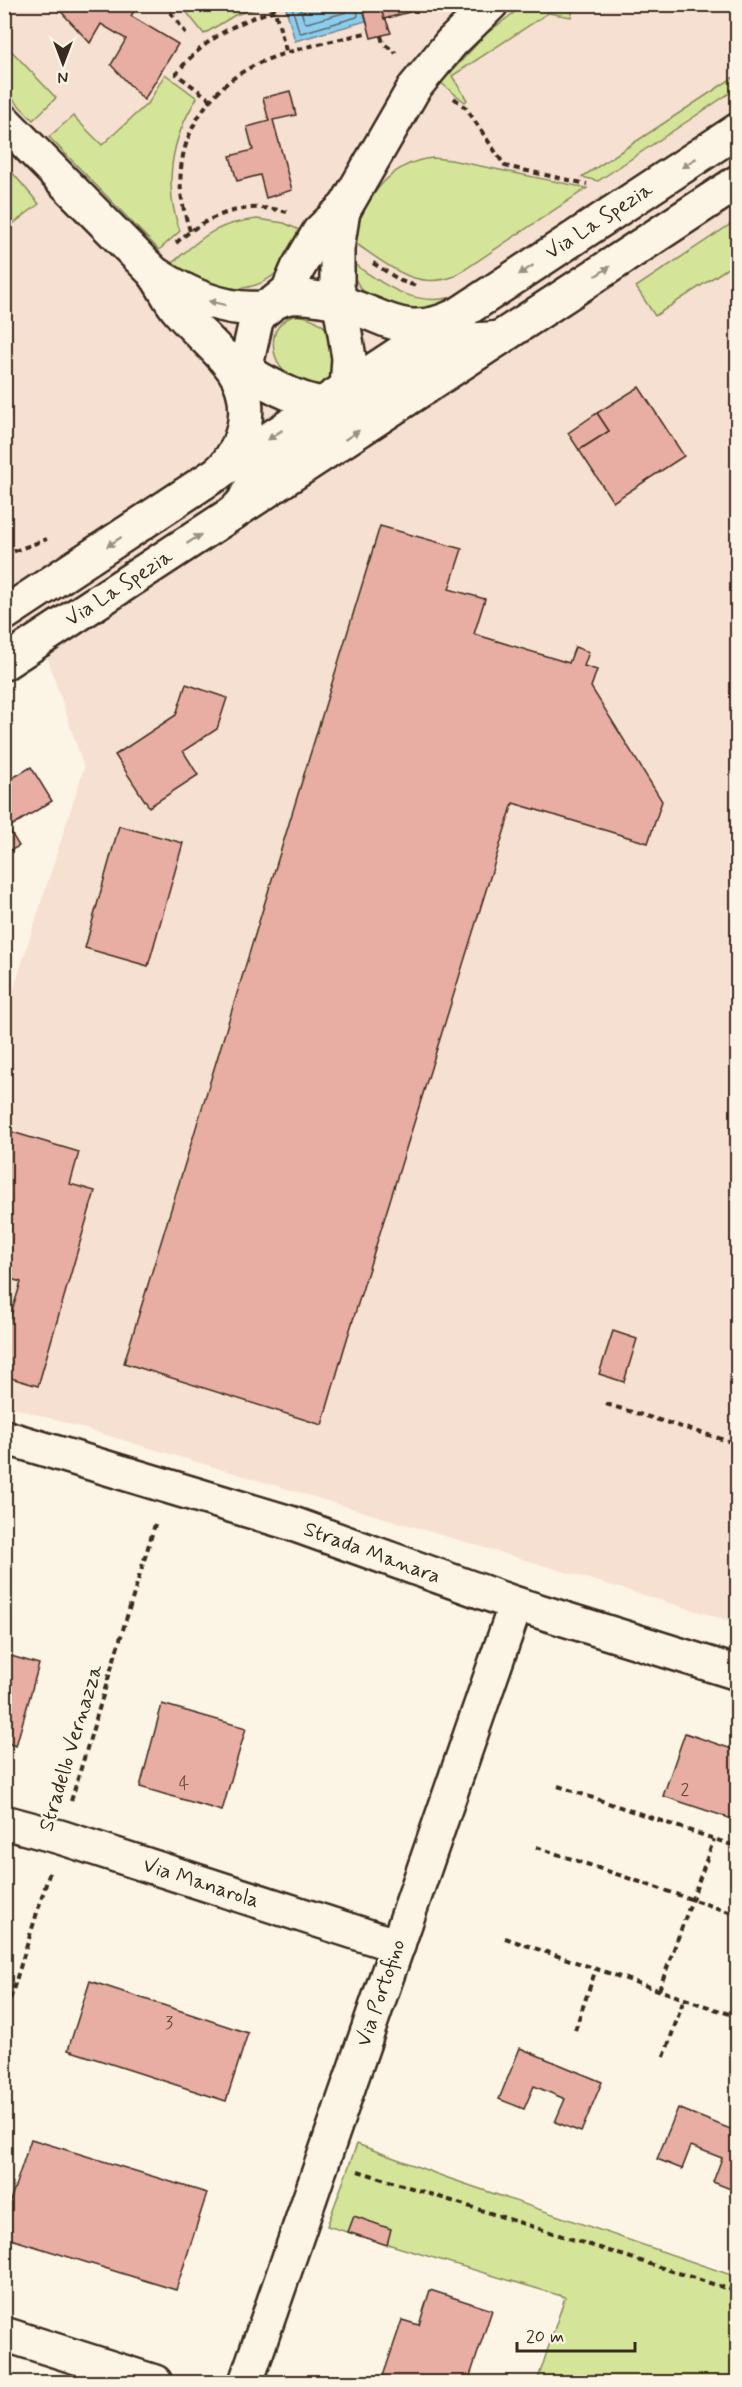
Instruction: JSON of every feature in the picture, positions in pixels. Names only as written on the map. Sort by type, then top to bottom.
[{"type":"street","points":[[339,303],[337,245],[345,207],[404,104],[424,75],[451,43],[491,4]]},
{"type":"street","points":[[4,121],[148,268]]},
{"type":"street","name":"Via La Spezia","points":[[4,614],[215,475],[338,399],[462,312],[738,130]]},
{"type":"street","name":"Via La Spezia","points":[[4,663],[738,182]]},
{"type":"street","name":"Via La Spezia","points":[[286,300],[298,268],[322,229],[345,207]]},
{"type":"street","name":"Via La Spezia","points":[[337,260],[344,289],[352,301],[358,325]]},
{"type":"street","name":"Via La Spezia","points":[[148,268],[197,297],[218,304],[260,308],[286,300],[314,301],[327,309],[339,321],[358,325],[389,322],[412,326],[434,324],[462,312]]},
{"type":"street","name":"Via La Spezia","points":[[148,268],[157,278],[171,302],[212,345],[238,377],[245,403]]},
{"type":"street","name":"Via La Spezia","points":[[215,475],[230,459],[241,442],[246,420],[246,369],[254,329],[261,313],[286,300],[339,303],[357,308],[358,325]]},
{"type":"street","points":[[338,399],[358,325]]},
{"type":"street","name":"Via La Spezia","points":[[254,329],[255,360],[263,375],[276,387]]},
{"type":"street","name":"Via La Spezia","points":[[212,345],[246,369],[297,397],[338,399],[357,404],[371,398],[456,342],[489,341],[501,337]]},
{"type":"street","name":"Via La Spezia","points":[[233,513],[243,503],[258,474],[330,423],[338,399]]},
{"type":"street","name":"Strada Manara","points":[[4,1437],[290,1523],[516,1604],[738,1673]]},
{"type":"street","name":"Via Portofino","points":[[246,2382],[516,1604]]},
{"type":"street","name":"Via Manarola","points":[[4,1822],[60,1837],[398,1946]]},
{"type":"street","points":[[4,2334],[155,2382]]},
{"type":"path","points":[[164,4],[186,33]]},
{"type":"path","points":[[273,4],[287,54]]},
{"type":"path","points":[[211,100],[176,74],[196,51],[219,33],[246,19],[275,10]]},
{"type":"path","points":[[190,231],[183,211],[181,168],[185,146],[193,127],[211,100],[243,72],[287,54],[369,32]]},
{"type":"path","points":[[381,36],[382,43],[466,108],[506,166],[589,184]]},
{"type":"path","points":[[606,1404],[738,1444]]},
{"type":"path","name":"Stradello Vernazza","points":[[4,2019],[166,1486]]},
{"type":"path","points":[[558,1786],[738,1847]]},
{"type":"path","points":[[659,1990],[690,1899],[714,1839]]},
{"type":"path","points":[[536,1847],[738,1916]]},
{"type":"path","points":[[505,1938],[738,2017]]},
{"type":"path","points":[[575,2030],[596,1969]]},
{"type":"path","points":[[664,2057],[684,1999]]},
{"type":"path","points":[[323,2160],[738,2292]]},
{"type":"shaded area","points":[[5,5],[737,5],[737,1623],[5,1405],[5,1016],[84,768],[41,638],[5,661],[5,230],[38,204],[5,165]]},
{"type":"green space","points":[[259,4],[260,7],[235,15],[204,34],[181,5]]},
{"type":"green space","points":[[524,5],[574,5],[571,17],[548,13],[452,76],[467,100],[465,102],[441,83],[486,34]]},
{"type":"green space","points":[[5,44],[56,98],[33,120],[5,91]]},
{"type":"green space","points":[[165,74],[197,98],[181,130],[172,163],[172,197],[180,231],[159,250],[49,137],[73,116],[102,145],[149,102]]},
{"type":"green space","points":[[737,75],[737,88],[598,181],[582,177]]},
{"type":"green space","points":[[433,158],[587,188],[455,276],[440,280],[426,280],[388,266],[352,241],[363,212],[380,186],[403,167]]},
{"type":"green space","points":[[5,164],[39,204],[4,230]]},
{"type":"green space","points":[[257,219],[284,223],[306,233],[282,267],[261,283],[242,288],[222,288],[190,276],[171,264],[201,239],[219,228]]},
{"type":"green space","points":[[737,220],[737,262],[655,316],[636,287]]},
{"type":"green space","points":[[351,262],[389,287],[415,297],[443,299],[459,295],[425,310],[396,310],[385,306],[366,293],[353,274]]},
{"type":"green space","points":[[293,316],[315,320],[327,329],[335,342],[336,352],[332,376],[322,385],[315,386],[289,377],[278,362],[273,344],[274,336],[284,321]]},
{"type":"green space","points":[[357,2144],[445,2177],[737,2277],[737,2382],[537,2382],[565,2297],[327,2226]]},
{"type":"water","points":[[285,5],[362,5],[366,21],[295,41]]},
{"type":"building","points":[[54,4],[138,4],[131,16],[178,44],[144,100],[111,65],[126,39],[101,24],[90,43]]},
{"type":"building","points":[[362,4],[380,4],[391,33],[371,38]]},
{"type":"building","points":[[380,4],[438,4],[384,19]]},
{"type":"building","points":[[290,91],[296,115],[273,120],[292,190],[266,198],[260,175],[237,181],[230,156],[253,150],[247,127],[269,121],[263,98]]},
{"type":"building","points":[[639,387],[684,456],[613,502],[579,450],[609,431],[597,413]]},
{"type":"building","points":[[597,413],[609,431],[579,450],[568,433]]},
{"type":"building","points":[[380,526],[462,549],[449,589],[485,599],[474,634],[569,663],[575,647],[589,652],[584,666],[597,670],[591,687],[662,801],[648,843],[513,803],[322,1425],[124,1363]]},
{"type":"building","points":[[186,684],[227,698],[217,729],[183,751],[198,775],[149,807],[115,755],[176,715]]},
{"type":"building","points":[[31,767],[52,801],[8,828],[19,846],[4,854],[4,783]]},
{"type":"building","points":[[119,826],[183,843],[148,966],[85,948]]},
{"type":"building","points":[[12,1132],[79,1152],[70,1184],[95,1191],[38,1386],[4,1376],[4,1337],[21,1282],[4,1277],[4,1156]]},
{"type":"building","points":[[613,1331],[637,1339],[624,1382],[599,1374]]},
{"type":"building","points":[[4,1654],[39,1664],[16,1746],[4,1742]]},
{"type":"building","points":[[162,1704],[246,1728],[222,1811],[140,1787]]},
{"type":"building","points":[[685,1733],[738,1751],[738,1821],[663,1796]]},
{"type":"building","points":[[90,1981],[248,2033],[226,2101],[68,2050]]},
{"type":"building","points":[[520,2048],[602,2082],[581,2132],[555,2122],[565,2099],[534,2086],[524,2109],[499,2099]]},
{"type":"building","points":[[678,2108],[738,2132],[738,2192],[713,2182],[722,2158],[691,2146],[682,2169],[657,2159]]},
{"type":"building","points":[[31,2139],[207,2193],[176,2290],[4,2237],[4,2219]]},
{"type":"building","points":[[354,2216],[391,2229],[387,2245],[348,2232]]},
{"type":"building","points":[[430,2290],[492,2310],[468,2382],[399,2382],[383,2376],[402,2320],[419,2325]]}]
